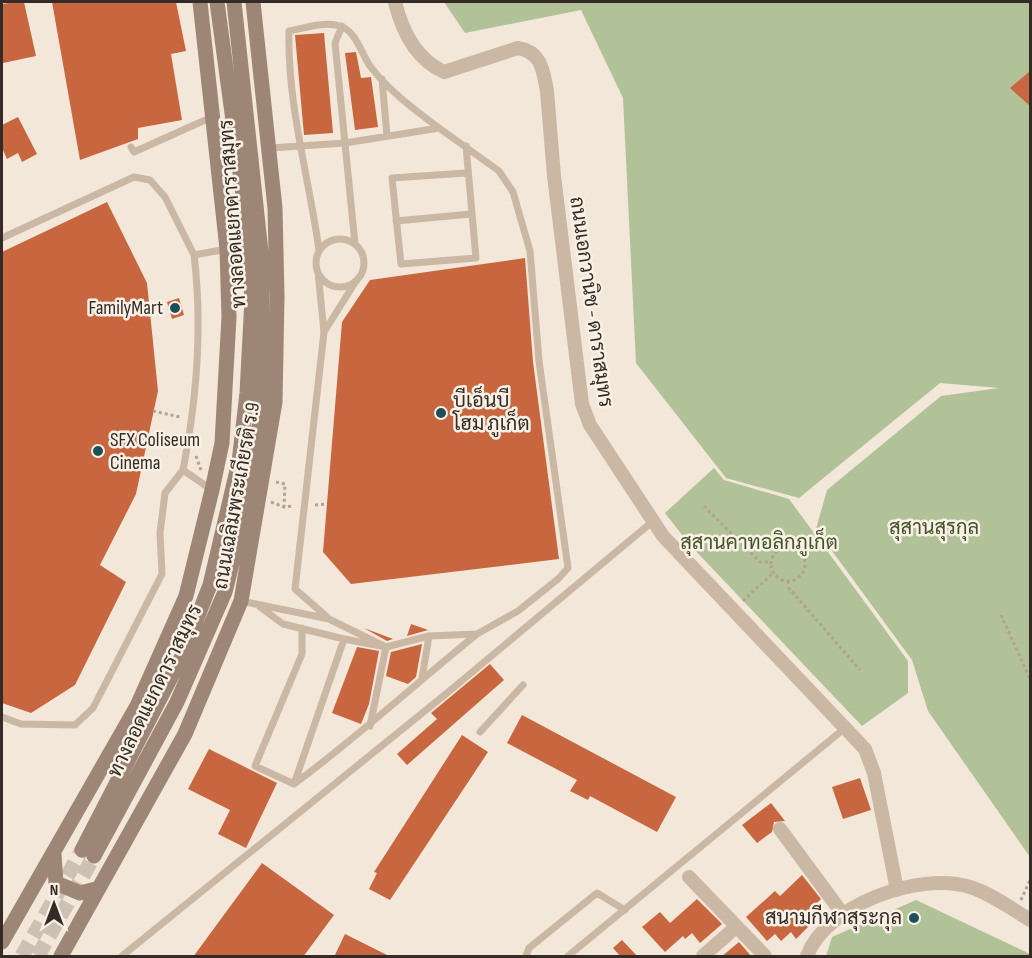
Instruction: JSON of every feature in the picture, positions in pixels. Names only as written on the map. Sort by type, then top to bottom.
[{"type":"main road","name":"ถนนเฉลิมพระเกียรติ ร.9","points":[[2,942],[137,706],[186,596],[222,443],[230,317],[227,249],[200,2]]},
{"type":"main road","name":"ทางลอดแยกดาราสมุทร","points":[[217,2],[246,217],[252,299],[247,393],[239,462],[210,585],[183,654],[88,853],[177,702],[225,592],[247,504],[261,413],[262,261],[234,2]]},
{"type":"main road","name":"ถนนเฉลิมพระเกียรติ ร.9","points":[[61,957],[96,889],[185,734],[248,603],[275,402],[277,296],[270,148],[256,2]]},
{"type":"main road","points":[[54,851],[56,883],[80,892],[96,889]]},
{"type":"main road","points":[[2,936],[33,888]]},
{"type":"street","name":"ถนนเอกวานิช - ดาราสมุทร","points":[[395,2],[406,36],[426,62],[444,72],[518,48],[528,50],[542,65],[552,130],[554,176],[582,404],[590,425],[652,522],[865,749],[874,773],[897,890]]},
{"type":"street","points":[[780,829],[842,913]]},
{"type":"street","points":[[689,877],[765,957]]},
{"type":"street","points":[[807,957],[842,913],[915,884],[969,887],[1023,915]]},
{"type":"street","points":[[703,957],[736,927]]},
{"type":"lane","points":[[294,784],[370,726],[422,678],[477,634],[518,611],[558,579],[568,568],[539,361],[530,251],[513,192],[499,171],[439,128],[382,78],[370,65],[353,36],[342,26],[327,24],[289,31],[300,147],[307,167],[319,250],[316,265],[324,332],[295,589],[329,619]]},
{"type":"lane","points":[[342,26],[335,44],[355,244]]},
{"type":"lane","points":[[382,78],[387,136]]},
{"type":"lane","points":[[131,147],[134,152],[212,117]]},
{"type":"lane","points":[[270,148],[345,142],[439,128]]},
{"type":"lane","points":[[466,146],[466,172],[476,258],[401,264],[392,178],[466,172]]},
{"type":"lane","points":[[2,238],[134,177],[150,180],[165,197],[194,255],[200,358],[194,415],[183,470],[165,493],[160,532],[162,574],[93,708],[75,725],[21,724],[2,717]]},
{"type":"lane","points":[[396,220],[471,214]]},
{"type":"lane","points":[[319,250],[332,240],[347,240],[360,250],[364,265],[324,332]]},
{"type":"lane","points":[[194,255],[227,249]]},
{"type":"lane","points":[[318,272],[322,279],[336,287],[351,284],[357,280]]},
{"type":"lane","points":[[183,470],[212,490]]},
{"type":"lane","points":[[122,957],[447,693],[652,522]]},
{"type":"lane","points":[[248,603],[283,624],[386,647],[429,636],[477,634]]},
{"type":"lane","points":[[248,603],[329,619],[386,647]]},
{"type":"lane","points":[[294,784],[255,766],[302,654],[302,628]]},
{"type":"lane","points":[[422,678],[429,636]]},
{"type":"lane","points":[[294,784],[344,639]]},
{"type":"lane","points":[[370,726],[386,647]]},
{"type":"lane","points":[[480,732],[523,685]]},
{"type":"lane","points":[[568,957],[845,728]]},
{"type":"lane","points":[[526,957],[529,948],[597,893],[625,910]]},
{"type":"path","points":[[276,482],[285,483],[284,507]]},
{"type":"path","points":[[704,506],[760,562],[770,562]]},
{"type":"path","points":[[784,547],[799,551],[805,560],[803,572],[788,581],[773,573],[770,562],[774,552],[784,547]]},
{"type":"path","points":[[733,610],[773,573]]},
{"type":"path","points":[[788,581],[789,588],[860,670]]},
{"type":"path","points":[[1001,615],[1030,679]]},
{"type":"path","points":[[1023,915],[1024,898],[1030,880]]},
{"type":"green space","name":"สุสานสุรกุล","points":[[444,2],[1030,2],[1030,857],[928,711],[912,660],[816,529],[827,490],[941,396],[999,388],[940,383],[799,498],[726,478],[636,363],[623,98],[581,10],[465,33]]},
{"type":"green space","name":"สุสานคาทอลิกภูเก็ต","points":[[714,468],[724,480],[789,499],[908,661],[908,693],[862,726],[690,545],[665,513]]},
{"type":"green space","name":"สนามกีฬาสุระกุล","points":[[916,900],[1030,956],[826,956],[832,937]]},
{"type":"building","points":[[24,2],[36,56],[3,63],[2,4]]},
{"type":"building","points":[[52,2],[176,2],[186,51],[171,54],[182,120],[138,128],[138,139],[80,160]]},
{"type":"building","points":[[324,33],[333,133],[304,135],[295,35]]},
{"type":"building","points":[[356,52],[361,78],[371,77],[378,127],[355,130],[345,53]]},
{"type":"building","points":[[1030,71],[1030,106],[1010,88]]},
{"type":"building","points":[[18,117],[37,154],[22,162],[18,153],[7,159],[2,148],[2,125]]},
{"type":"building","points":[[107,202],[147,283],[158,391],[136,494],[100,565],[126,582],[75,685],[31,713],[2,703],[2,252]]},
{"type":"building","name":"บีเอ็นบี โฮม ภูเก็ต","points":[[525,258],[533,362],[559,559],[351,584],[323,552],[342,322],[370,280]]},
{"type":"building","name":"FamilyMart","points":[[179,298],[184,315],[172,319],[167,302]]},
{"type":"building","points":[[411,624],[428,630],[407,636]]},
{"type":"building","points":[[364,628],[393,639],[387,641]]},
{"type":"building","points":[[422,644],[416,677],[408,684],[386,676],[391,652]]},
{"type":"building","points":[[357,647],[379,651],[369,704],[361,724],[332,713]]},
{"type":"building","points":[[490,664],[504,680],[407,765],[397,754],[437,719],[431,713]]},
{"type":"building","points":[[522,715],[676,797],[657,832],[590,796],[588,800],[570,791],[577,780],[507,743]]},
{"type":"building","points":[[462,735],[488,752],[390,900],[369,889],[377,873],[374,872]]},
{"type":"building","points":[[209,749],[277,783],[246,848],[218,834],[230,810],[188,789]]},
{"type":"building","points":[[860,778],[871,810],[843,819],[832,787]]},
{"type":"building","points":[[771,803],[785,821],[774,822],[772,832],[757,843],[742,825]]},
{"type":"building","points":[[262,863],[334,915],[303,957],[193,957]]},
{"type":"building","points":[[802,875],[821,899],[817,903],[824,911],[796,939],[791,932],[781,941],[775,934],[767,941],[746,917],[775,891],[780,896]]},
{"type":"building","points":[[697,899],[722,924],[700,943],[692,933],[685,939],[683,936],[665,952],[642,927],[660,912],[670,923]]},
{"type":"building","points":[[345,934],[391,957],[334,957]]},
{"type":"building","points":[[622,940],[638,957],[621,957],[613,948]]},
{"type":"building","points":[[739,942],[752,957],[721,957]]},
{"type":"tunnel","points":[[22,956],[82,850]]},
{"type":"tunnel","points":[[38,956],[94,856]]},
{"type":"place","name":"FamilyMart","points":[[175,308]]},
{"type":"place","name":"บีเอ็นบี โฮม ภูเก็ต","points":[[441,413]]},
{"type":"place","name":"SFX Coliseum Cinema","points":[[98,451]]},
{"type":"place","name":"สนามกีฬาสุระกุล","points":[[914,918]]}]
